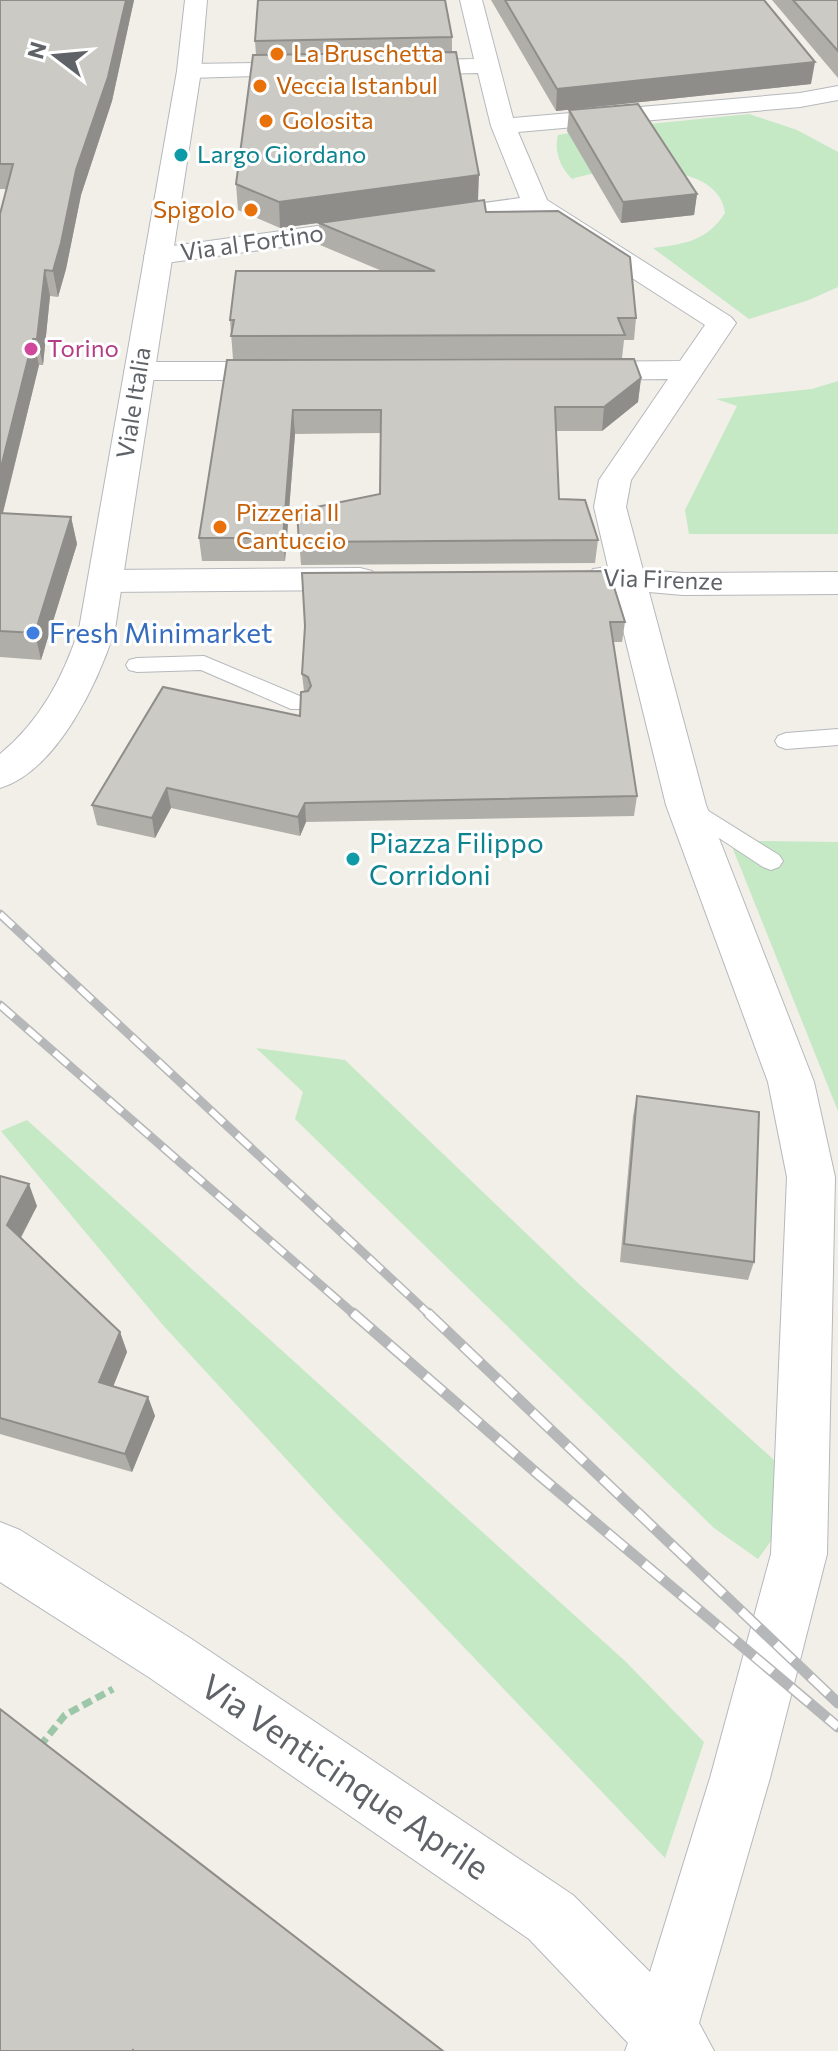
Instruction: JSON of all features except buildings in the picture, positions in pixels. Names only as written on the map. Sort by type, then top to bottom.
[{"type":"street","name":"Viale Italia","points":[[0,774],[25,755],[58,717],[89,658],[105,581],[189,71],[196,0]]},
{"type":"street","points":[[471,0],[503,126],[536,204],[721,323],[615,480],[610,507],[686,805],[791,1082],[811,1177],[799,1554],[668,2045]]},
{"type":"street","points":[[378,68],[488,66]]},
{"type":"street","points":[[189,71],[330,69]]},
{"type":"street","points":[[816,70],[837,94]]},
{"type":"street","points":[[503,126],[800,100],[837,94]]},
{"type":"street","name":"Via al Fortino","points":[[158,256],[536,204]]},
{"type":"street","points":[[547,371],[689,370]]},
{"type":"street","points":[[139,371],[312,371]]},
{"type":"street","name":"Via Firenze","points":[[566,578],[629,577],[671,584],[838,583]]},
{"type":"street","points":[[105,581],[391,579]]},
{"type":"street","name":"Via Venticinque Aprile","points":[[0,1550],[170,1658],[551,1917],[668,2045]]},
{"type":"lane","points":[[137,665],[204,663],[299,704]]},
{"type":"lane","points":[[786,741],[838,737]]},
{"type":"lane","points":[[686,805],[771,861]]},
{"type":"path","points":[[40,1746],[65,1715],[170,1658]]},
{"type":"green space","points":[[749,114],[797,130],[838,152],[838,287],[809,300],[749,319],[653,248],[685,243],[711,230],[725,213],[718,195],[704,183],[660,170],[611,171],[572,179],[561,164],[557,147],[558,135],[580,131]]},
{"type":"green space","points":[[838,381],[838,534],[689,534],[685,510],[737,406],[716,399],[812,389]]},
{"type":"green space","points":[[760,841],[838,842],[838,1111],[731,844]]},
{"type":"green space","points":[[256,1048],[345,1060],[580,1285],[773,1459],[788,1489],[778,1531],[758,1559],[714,1528],[295,1119],[303,1092]]},
{"type":"green space","points":[[27,1120],[625,1661],[704,1742],[665,1858],[333,1510],[162,1324],[1,1131]]},
{"type":"railway","points":[[0,914],[430,1315]]},
{"type":"railway","points":[[0,1005],[355,1315]]},
{"type":"railway","points":[[353,1313],[540,1476],[838,1727]]},
{"type":"railway","points":[[428,1313],[838,1703]]},
{"type":"place","name":"La Bruschetta","points":[[277,54]]},
{"type":"place","name":"Veccia Istanbul","points":[[260,86]]},
{"type":"place","name":"Golosita","points":[[266,121]]},
{"type":"place","name":"Largo Giordano","points":[[181,155]]},
{"type":"place","name":"Spigolo","points":[[251,210]]},
{"type":"place","name":"Torino","points":[[31,349]]},
{"type":"place","name":"Pizzeria Il Cantuccio","points":[[220,527]]},
{"type":"place","name":"Fresh Minimarket","points":[[33,633]]},
{"type":"place","name":"Piazza Filippo Corridoni","points":[[353,859]]}]
